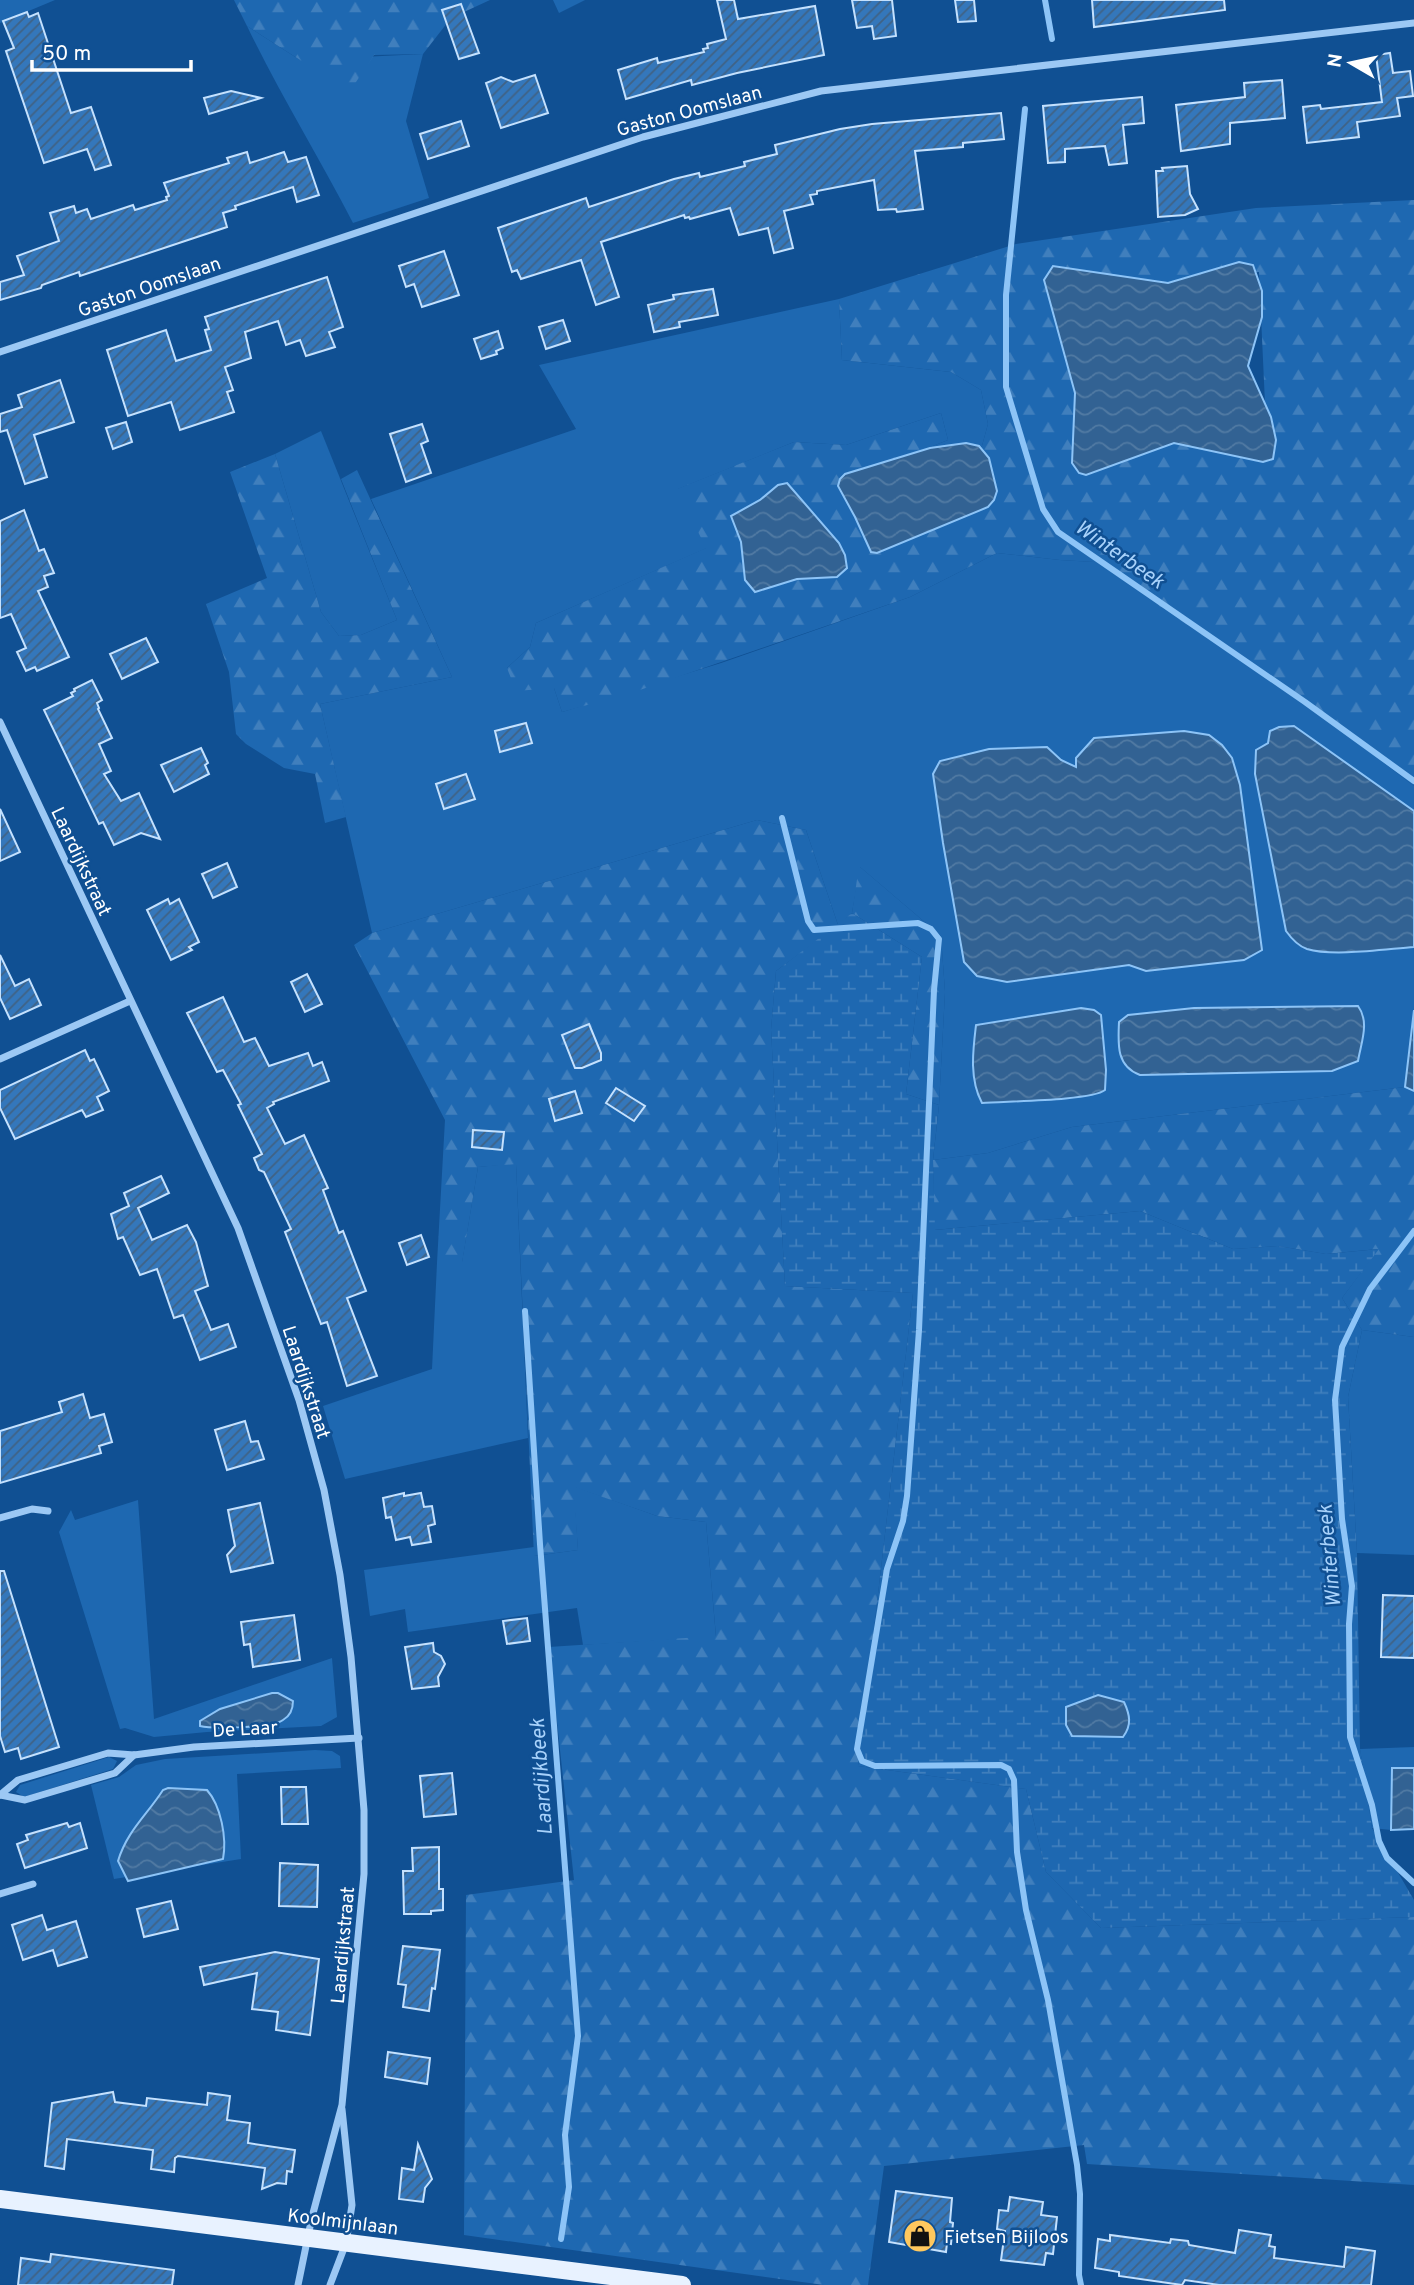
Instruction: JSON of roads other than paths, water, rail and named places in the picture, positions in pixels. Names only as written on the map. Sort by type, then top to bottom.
[{"type":"main road","name":"Koolmijnlaan","points":[[0,2199],[682,2285]]},
{"type":"street","name":"Gaston Oomslaan","points":[[0,352],[643,137],[821,91],[1414,23]]},
{"type":"street","name":"Laardijkstraat","points":[[0,722],[238,1228],[299,1400],[324,1490],[340,1575],[351,1657],[364,1810],[364,1874],[342,2105],[298,2285]]},
{"type":"street","points":[[0,1059],[130,1001]]},
{"type":"street","points":[[0,1518],[32,1509],[48,1511]]},
{"type":"street","name":"De Laar","points":[[0,1795],[18,1780],[108,1753],[134,1755],[194,1747],[359,1738]]},
{"type":"street","name":"De Laar","points":[[0,1795],[25,1800],[115,1773],[134,1755]]},
{"type":"street","points":[[0,1894],[33,1884]]},
{"type":"street","name":"Laardijkstraat","points":[[330,2285],[346,2244],[352,2205],[342,2105]]},
{"type":"water","points":[[1239,262],[1253,265],[1262,291],[1262,317],[1248,366],[1271,417],[1276,440],[1273,459],[1263,462],[1174,443],[1086,475],[1079,473],[1072,463],[1075,393],[1044,280],[1053,266],[1168,283]]},
{"type":"water","points":[[966,443],[979,446],[989,458],[997,491],[988,507],[877,553],[871,552],[838,486],[840,479],[845,474],[930,448]]},
{"type":"water","points":[[787,483],[839,543],[847,568],[837,577],[797,579],[755,592],[745,580],[741,542],[731,516],[760,500],[778,485]]},
{"type":"water","points":[[1294,726],[1414,811],[1414,947],[1360,952],[1318,951],[1301,946],[1286,931],[1255,774],[1256,750],[1268,743],[1270,731]]},
{"type":"water","points":[[1184,731],[1209,735],[1222,745],[1232,758],[1240,785],[1262,950],[1244,960],[1146,971],[1129,965],[1007,982],[977,976],[964,962],[943,843],[933,774],[940,761],[989,749],[1047,747],[1061,760],[1076,767],[1076,758],[1094,738]]},
{"type":"water","points":[[1358,1006],[1362,1012],[1364,1026],[1358,1061],[1332,1071],[1140,1075],[1126,1066],[1120,1053],[1119,1022],[1128,1015],[1194,1008]]},
{"type":"water","points":[[1081,1008],[1094,1010],[1101,1015],[1105,1090],[1097,1094],[1066,1098],[982,1103],[974,1074],[976,1025]]},
{"type":"water","points":[[1414,1010],[1414,1091],[1405,1087]]},
{"type":"water","points":[[278,1693],[293,1701],[291,1712],[277,1723],[229,1728],[200,1726],[200,1721],[220,1709]]},
{"type":"water","points":[[1098,1695],[1124,1702],[1129,1720],[1123,1737],[1072,1736],[1066,1725],[1066,1707]]},
{"type":"water","points":[[1392,1768],[1414,1768],[1414,1829],[1391,1830]]},
{"type":"water","points":[[163,1790],[207,1790],[222,1823],[223,1859],[128,1881],[118,1861],[122,1850]]},
{"type":"waterway","points":[[1045,0],[1052,39]]},
{"type":"waterway","name":"Winterbeek","points":[[1025,109],[1006,295],[1006,387],[1043,509],[1058,532],[1305,702],[1414,781]]},
{"type":"waterway","points":[[782,818],[808,921],[814,930],[918,923],[931,929],[939,939],[934,990],[919,1330],[907,1496],[903,1521],[887,1569],[857,1749],[862,1761],[875,1766],[1001,1765],[1009,1769],[1014,1780],[1017,1852],[1026,1910],[1048,2000],[1077,2165],[1081,2285]]},
{"type":"waterway","name":"Winterbeek","points":[[1414,1231],[1370,1289],[1342,1347],[1335,1400],[1342,1519],[1352,1586],[1349,1624],[1350,1737],[1372,1805],[1379,1841],[1387,1858],[1414,1883]]},
{"type":"waterway","name":"Laardijkbeek","points":[[525,1311],[578,2036],[565,2135],[569,2187],[561,2239]]},
{"type":"place","name":"Fietsen Bijloos","points":[[920,2236]]}]
